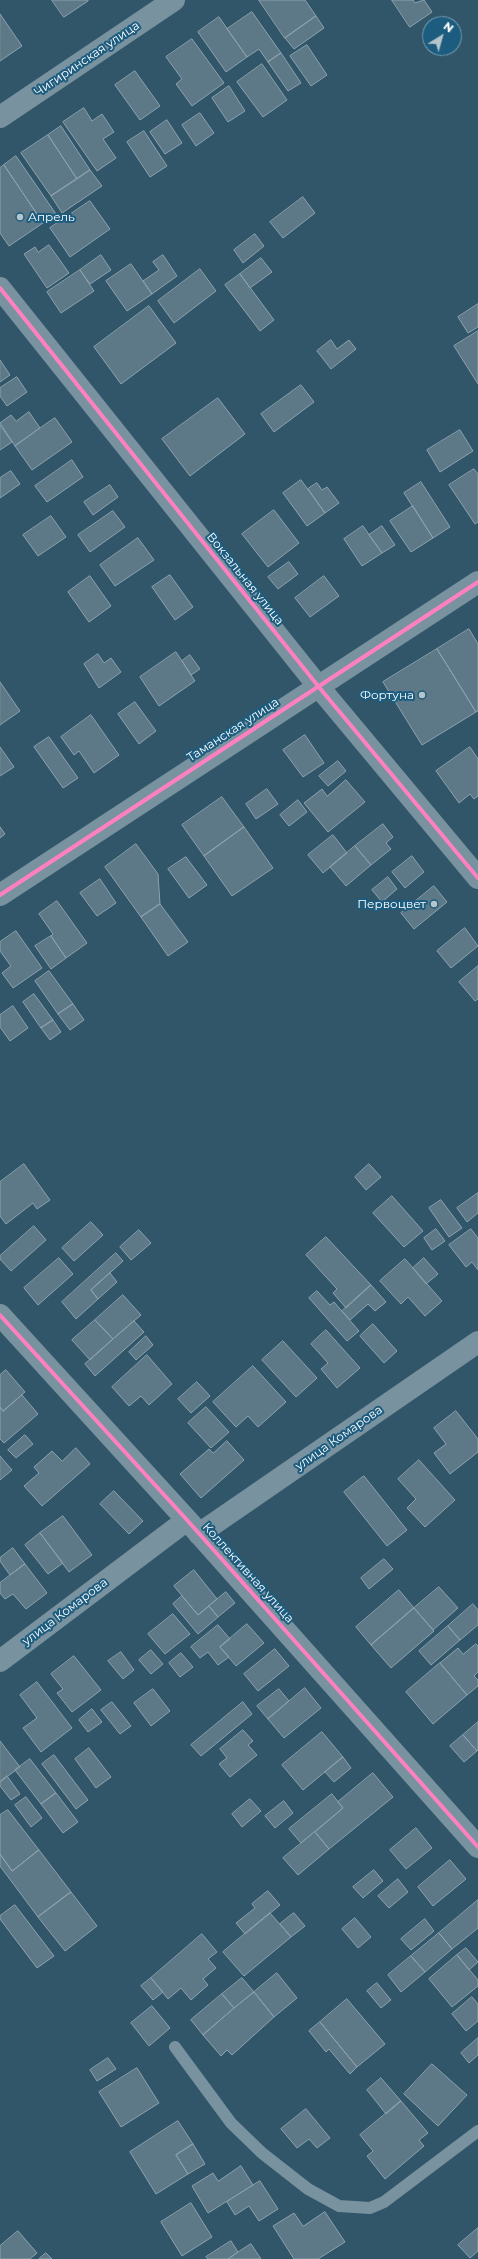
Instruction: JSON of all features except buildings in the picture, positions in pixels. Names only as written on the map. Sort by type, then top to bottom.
[{"type":"street","name":"Чигиринская улица","points":[[0,118],[174,0]]},
{"type":"street","name":"Вокзальная улица","points":[[0,288],[318,686],[478,878]]},
{"type":"street","name":"Таманская улица","points":[[0,895],[478,582]]},
{"type":"street","name":"Коллективная улица","points":[[0,1315],[193,1527],[478,1847]]},
{"type":"street","name":"улица Комарова","points":[[0,1661],[193,1527],[478,1342]]},
{"type":"lane","points":[[175,2047],[231,2123],[262,2153],[308,2189],[339,2206],[370,2208],[384,2202],[478,2130]]},
{"type":"cycle path","points":[[0,288],[318,686],[478,878]]},
{"type":"cycle path","points":[[0,895],[478,582]]},
{"type":"cycle path","points":[[0,1315],[187,1520],[478,1847]]},
{"type":"place","name":"Апрель","points":[[20,217]]},
{"type":"place","name":"Фортуна","points":[[422,695]]},
{"type":"place","name":"Первоцвет","points":[[434,904]]}]
